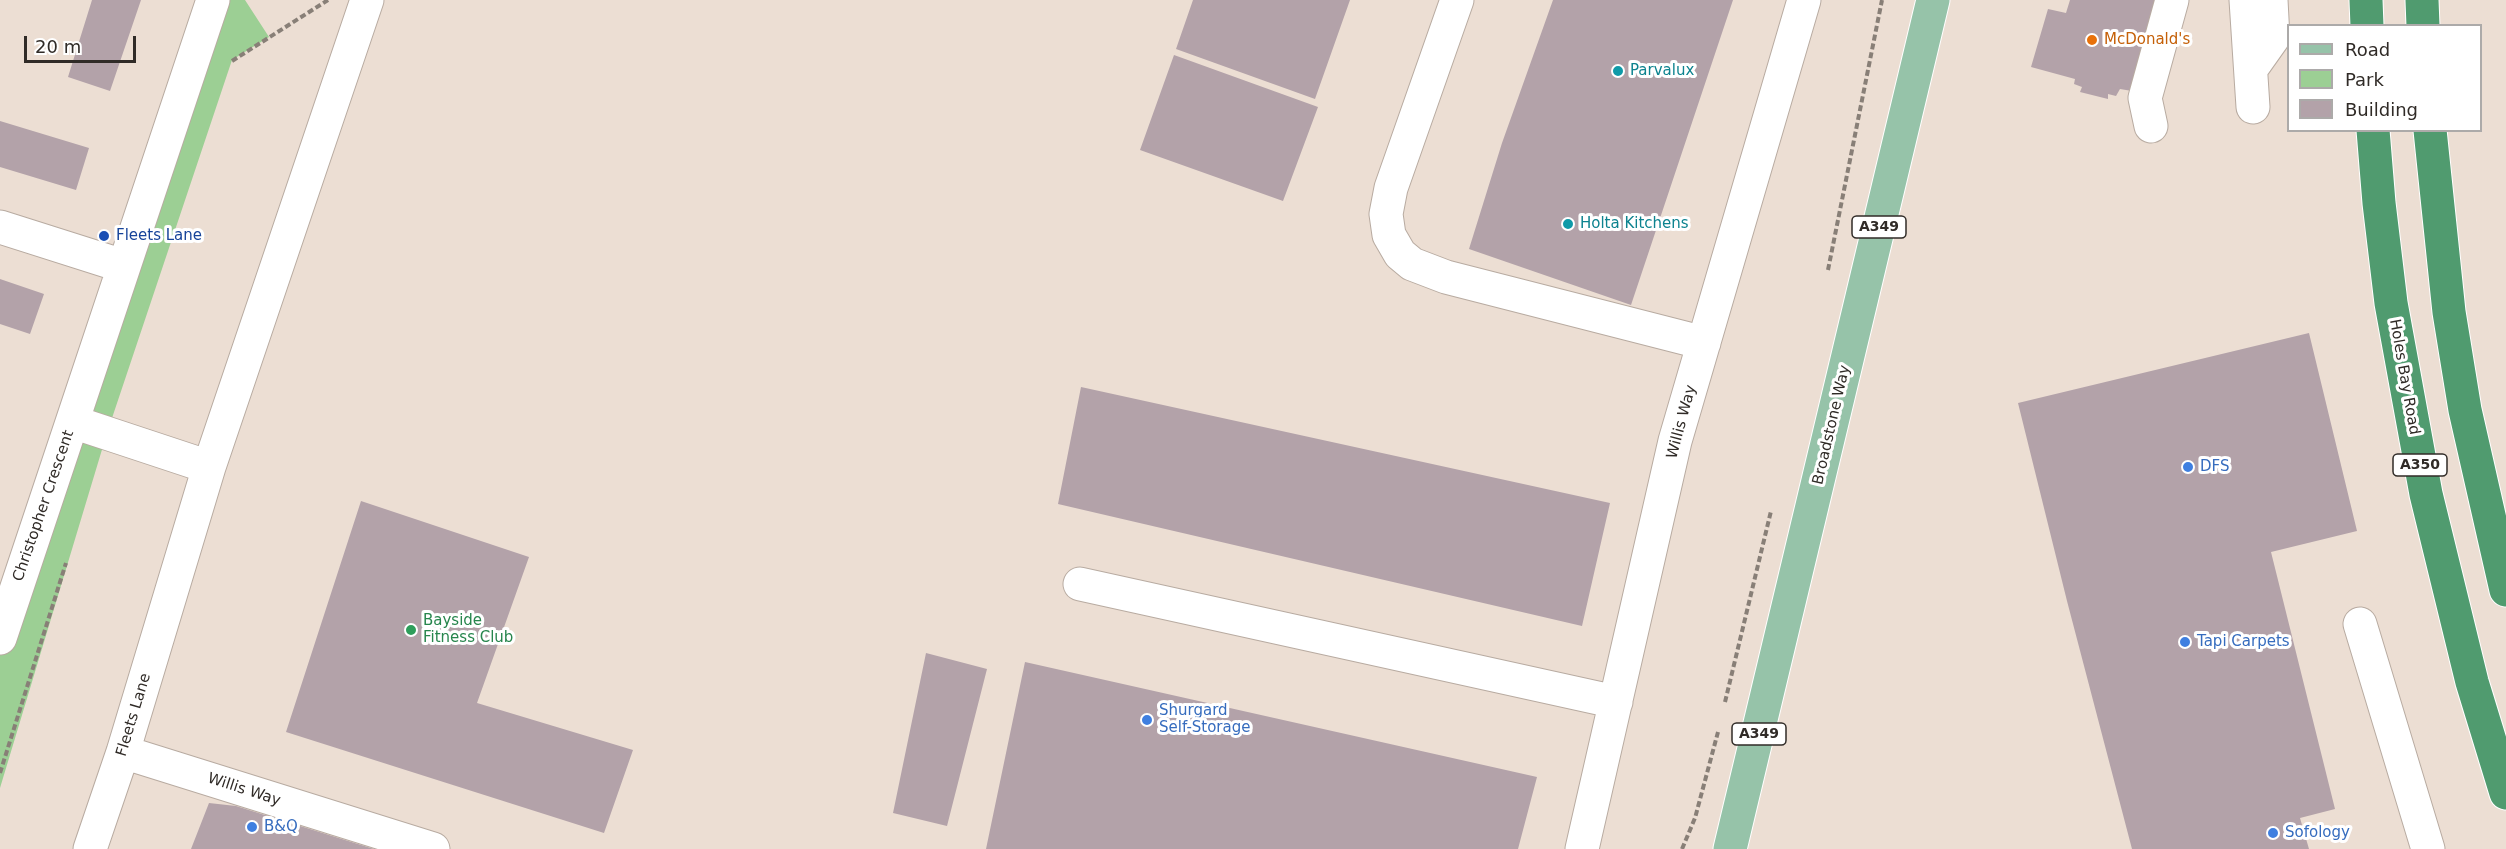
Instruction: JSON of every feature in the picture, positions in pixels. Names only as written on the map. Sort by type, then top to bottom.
[{"type":"highway","points":[[2366,0],[2367,24]]},
{"type":"highway","points":[[2422,0],[2423,24]]},
{"type":"highway","name":"Holes Bay Road","points":[[2373,132],[2391,303],[2426,494],[2469,671],[2506,793]]},
{"type":"highway","points":[[2430,132],[2449,312],[2465,410],[2506,590]]},
{"type":"main road","name":"Broadstone Way","points":[[1731,849],[1933,0]]},
{"type":"street","name":"Christopher Crescent","points":[[0,639],[8,587],[73,422],[213,0]]},
{"type":"street","name":"Fleets Lane","points":[[90,849],[123,752],[210,467],[367,0]]},
{"type":"street","points":[[1457,0],[1391,188],[1386,214],[1389,235],[1400,254],[1412,264],[1446,277],[1704,343]]},
{"type":"street","name":"Willis Way","points":[[1583,848],[1675,441],[1804,0]]},
{"type":"street","points":[[2151,126],[2145,98],[2172,0]]},
{"type":"street","points":[[2246,0],[2253,107]]},
{"type":"street","points":[[2251,69],[2273,38],[2271,0]]},
{"type":"street","points":[[0,227],[123,266]]},
{"type":"street","name":"Christopher Crescent","points":[[73,422],[210,467]]},
{"type":"street","points":[[1080,584],[1616,702]]},
{"type":"street","points":[[2360,624],[2428,849]]},
{"type":"street","name":"Willis Way","points":[[123,752],[434,849]]},
{"type":"path","points":[[229,71],[232,60],[328,0]]},
{"type":"path","points":[[1827,276],[1882,0]]},
{"type":"path","points":[[1723,710],[1774,500]]},
{"type":"path","points":[[0,773],[68,558]]},
{"type":"path","points":[[1682,849],[1695,818],[1721,720]]},
{"type":"green space","points":[[213,0],[245,0],[269,37],[232,60],[107,433],[0,788],[0,638]]},
{"type":"building","points":[[92,0],[141,0],[110,91],[68,77]]},
{"type":"building","points":[[1193,0],[1350,0],[1315,99],[1176,49]]},
{"type":"building","name":"Parvalux","points":[[1553,0],[1733,0],[1631,305],[1469,249],[1502,143]]},
{"type":"building","name":"McDonald's","points":[[2070,0],[2156,0],[2132,91],[2120,89],[2116,96],[2108,94],[2108,99],[2080,92],[2082,87],[2074,84],[2075,79],[2031,67],[2048,9],[2066,13]]},
{"type":"building","points":[[1174,55],[1318,107],[1283,201],[1140,150]]},
{"type":"building","points":[[0,121],[89,148],[76,190],[0,167]]},
{"type":"building","points":[[0,279],[44,294],[30,334],[0,324]]},
{"type":"building","points":[[2309,333],[2357,531],[2271,552],[2335,809],[2300,818],[2309,849],[2132,849],[2018,403]]},
{"type":"building","points":[[1081,387],[1610,503],[1582,626],[1058,504]]},
{"type":"building","name":"Bayside Fitness Club","points":[[361,501],[529,557],[477,703],[633,750],[604,833],[286,732]]},
{"type":"building","points":[[926,653],[987,669],[947,826],[893,813]]},
{"type":"building","name":"Shurgard Self-Storage","points":[[1025,662],[1537,777],[1518,849],[986,849]]},
{"type":"building","name":"B&Q","points":[[209,803],[236,806],[374,849],[191,849]]},
{"type":"place","name":"McDonald's","points":[[2092,40]]},
{"type":"place","name":"Parvalux","points":[[1618,71]]},
{"type":"place","name":"Holta Kitchens","points":[[1568,224]]},
{"type":"place","name":"Fleets Lane","points":[[104,236]]},
{"type":"place","name":"DFS","points":[[2188,467]]},
{"type":"place","name":"Bayside Fitness Club","points":[[411,630]]},
{"type":"place","name":"Tapi Carpets","points":[[2185,642]]},
{"type":"place","name":"Shurgard Self-Storage","points":[[1147,720]]},
{"type":"place","name":"B&Q","points":[[252,827]]},
{"type":"place","name":"Sofology","points":[[2273,833]]}]
